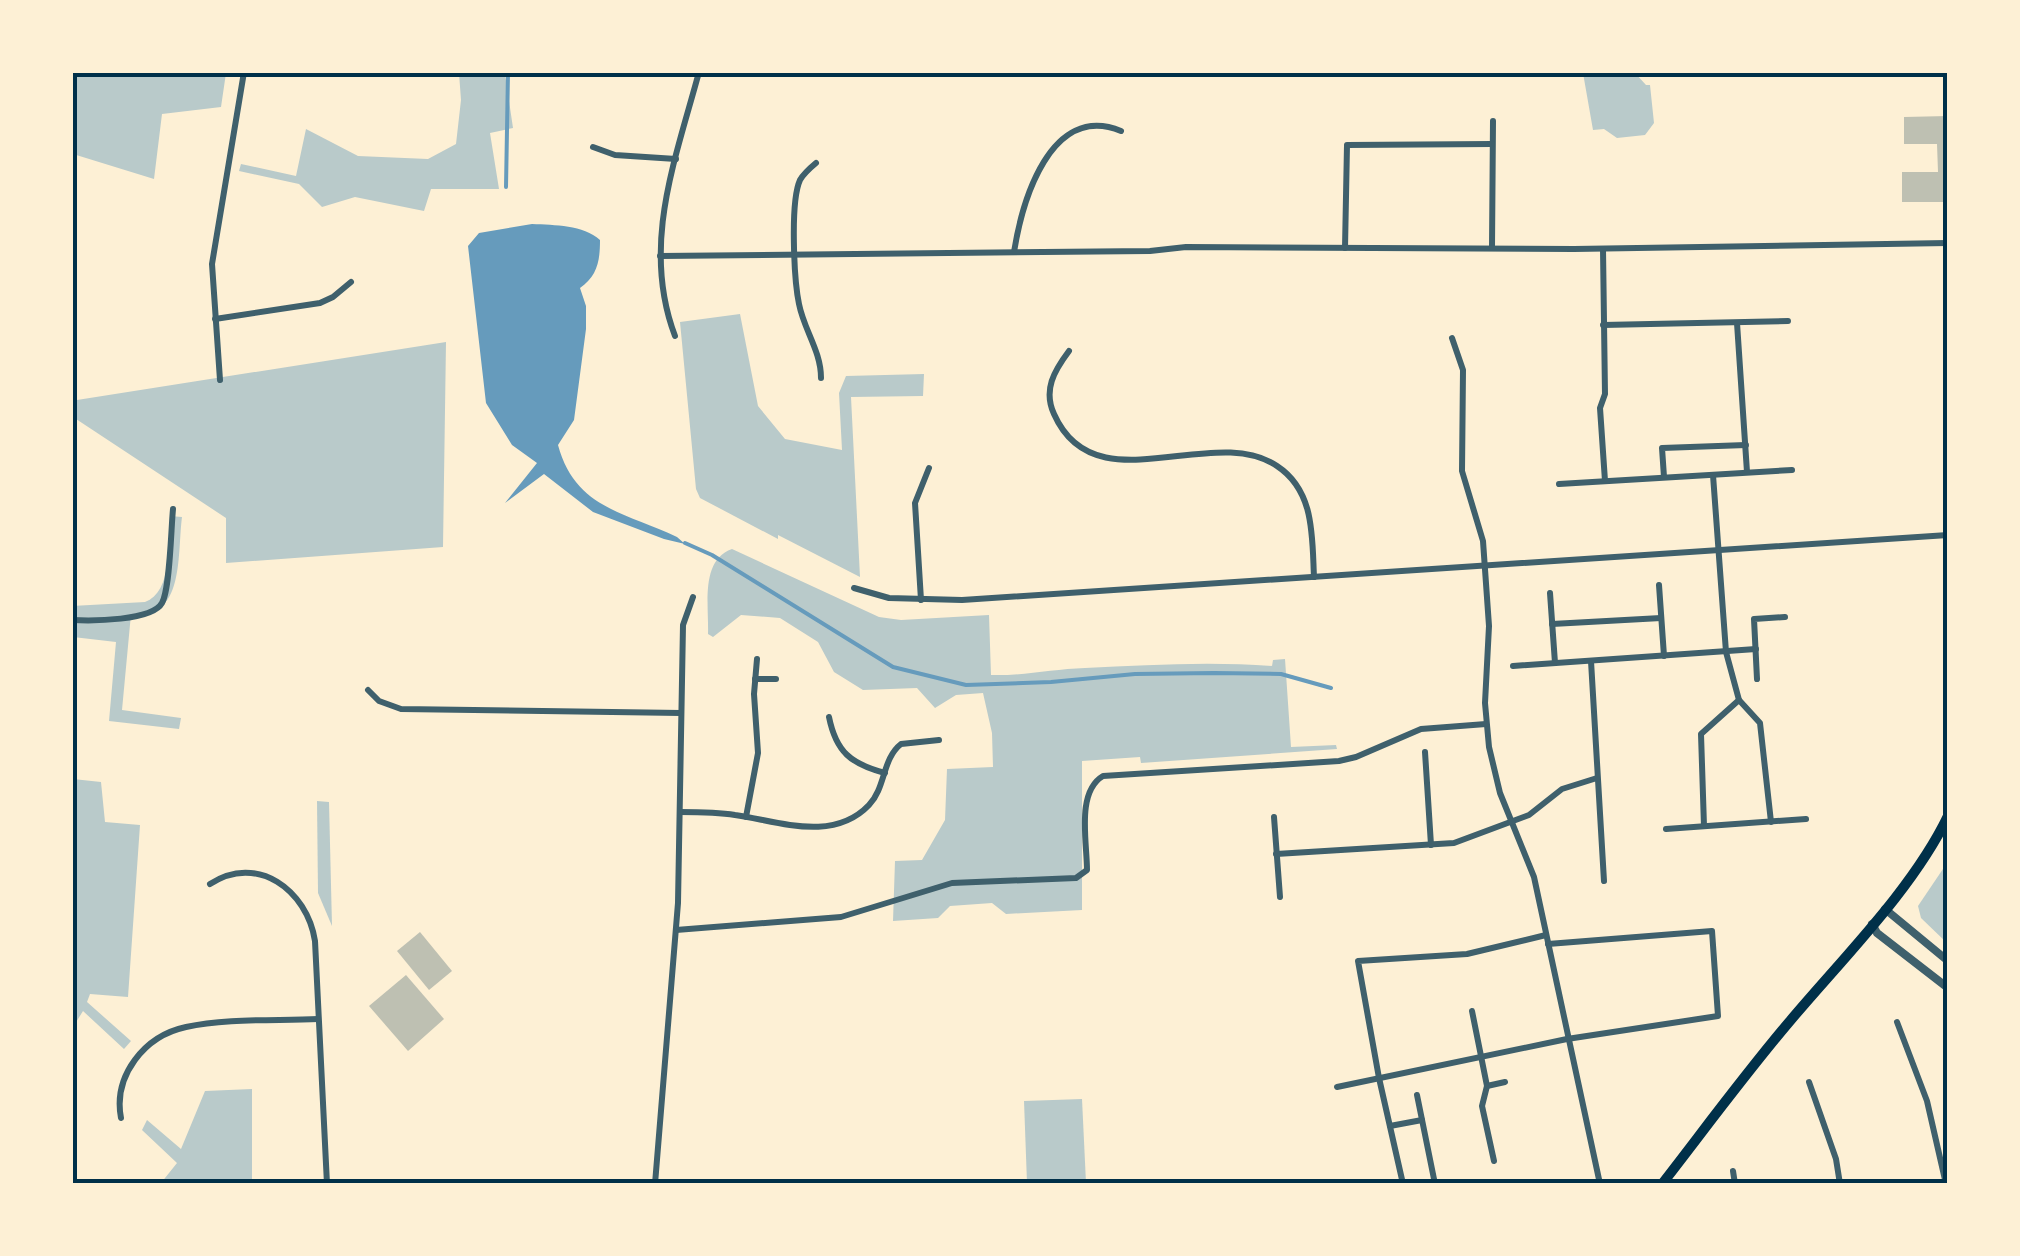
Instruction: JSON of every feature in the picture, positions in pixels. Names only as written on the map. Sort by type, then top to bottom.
[{"type":"main road","points":[[1662,1184],[1788,1023],[1872,924],[1930,848],[1948,816]]},
{"type":"street","points":[[220,380],[214,319],[214,249],[244,72]]},
{"type":"street","points":[[676,336],[664,302],[660,225],[699,72]]},
{"type":"street","points":[[1492,247],[1493,120]]},
{"type":"street","points":[[1014,252],[1028,188],[1046,158],[1084,128],[1100,125],[1121,131]]},
{"type":"street","points":[[1345,248],[1348,146],[1492,144]]},
{"type":"street","points":[[593,147],[614,155],[676,158]]},
{"type":"street","points":[[816,163],[797,190],[795,254],[799,306],[818,356],[820,378]]},
{"type":"street","points":[[660,256],[1948,243]]},
{"type":"street","points":[[1602,249],[1605,394],[1600,408],[1605,481]]},
{"type":"street","points":[[214,319],[320,302],[352,282]]},
{"type":"street","points":[[1603,325],[1788,321]]},
{"type":"street","points":[[1738,323],[1747,472]]},
{"type":"street","points":[[1452,338],[1464,370],[1462,472],[1479,522],[1485,566],[1490,626],[1486,724],[1495,774],[1532,871],[1600,1184]]},
{"type":"street","points":[[1069,352],[1053,376],[1049,393],[1056,418],[1072,440],[1093,453],[1119,460],[1236,452],[1266,459],[1291,478],[1306,502],[1314,577]]},
{"type":"street","points":[[1664,478],[1662,448],[1746,445]]},
{"type":"street","points":[[921,600],[916,503],[928,468]]},
{"type":"street","points":[[1559,484],[1792,470]]},
{"type":"street","points":[[1712,475],[1726,652],[1739,700],[1760,723],[1770,822]]},
{"type":"street","points":[[72,620],[144,615],[156,610],[165,596],[173,509]]},
{"type":"street","points":[[854,588],[889,598],[921,600],[1948,535]]},
{"type":"street","points":[[1659,585],[1664,656]]},
{"type":"street","points":[[1550,593],[1555,663]]},
{"type":"street","points":[[655,1184],[676,930],[683,625],[693,597]]},
{"type":"street","points":[[1757,679],[1754,619],[1785,616]]},
{"type":"street","points":[[1552,624],[1662,618]]},
{"type":"street","points":[[1514,666],[1756,649]]},
{"type":"street","points":[[746,817],[758,753],[757,659]]},
{"type":"street","points":[[1591,661],[1604,880]]},
{"type":"street","points":[[755,679],[776,680]]},
{"type":"street","points":[[368,690],[379,701],[401,708],[681,713]]},
{"type":"street","points":[[1704,826],[1701,734],[1739,700]]},
{"type":"street","points":[[830,717],[833,736],[846,757],[885,774]]},
{"type":"street","points":[[676,930],[841,917],[952,883],[1076,878],[1087,870],[1086,794],[1092,782],[1102,776],[1339,760],[1356,757],[1420,729],[1486,724]]},
{"type":"street","points":[[680,812],[746,817],[787,826],[845,822],[875,798],[890,755],[901,744],[939,740]]},
{"type":"street","points":[[1425,752],[1431,845]]},
{"type":"street","points":[[1276,854],[1469,840],[1541,808],[1549,796],[1562,789],[1598,778]]},
{"type":"street","points":[[1274,817],[1280,896]]},
{"type":"street","points":[[1666,830],[1806,819]]},
{"type":"street","points":[[210,884],[231,873],[255,872],[281,883],[308,914],[315,941],[326,1184]]},
{"type":"street","points":[[1884,908],[1948,960]]},
{"type":"street","points":[[1872,924],[1878,933],[1948,988]]},
{"type":"street","points":[[1337,1087],[1379,1078],[1481,1056],[1567,1039],[1718,1016],[1712,932],[1547,940],[1467,954],[1358,961],[1379,1078],[1403,1184]]},
{"type":"street","points":[[1472,1012],[1487,1086],[1482,1106],[1494,1161]]},
{"type":"street","points":[[122,1118],[120,1095],[129,1068],[147,1047],[168,1032],[194,1025],[318,1018]]},
{"type":"street","points":[[1898,1022],[1928,1101],[1946,1184]]},
{"type":"street","points":[[1487,1086],[1505,1082]]},
{"type":"street","points":[[1809,1082],[1836,1159],[1840,1184]]},
{"type":"street","points":[[1417,1095],[1435,1184]]},
{"type":"street","points":[[1390,1126],[1422,1120]]},
{"type":"street","points":[[1733,1171],[1736,1184]]},
{"type":"shaded area","points":[[72,73],[226,73],[221,107],[162,114],[154,179],[73,154]]},
{"type":"shaded area","points":[[459,73],[509,73],[505,74],[513,128],[490,133],[499,189],[431,189],[424,211],[355,197],[322,207],[299,184],[239,171],[241,164],[296,176],[306,129],[358,156],[428,159],[456,144],[461,100]]},
{"type":"shaded area","points":[[1583,73],[1635,73],[1650,85],[1654,123],[1645,135],[1617,138],[1604,129],[1593,130]]},
{"type":"shaded area","points":[[740,314],[758,406],[785,439],[842,450],[839,393],[846,376],[924,374],[923,396],[851,397],[860,577],[700,498],[680,322]]},
{"type":"shaded area","points":[[446,342],[443,547],[226,563],[226,518],[73,417],[72,397],[77,400]]},
{"type":"shaded area","points":[[170,516],[182,517],[175,582],[161,607],[131,614],[122,710],[181,718],[179,729],[109,721],[116,642],[73,637],[72,606],[145,602],[154,596],[165,577]]},
{"type":"shaded area","points":[[732,549],[879,617],[901,620],[989,615],[991,675],[1155,665],[1272,666],[1273,660],[1285,659],[1291,747],[1336,745],[1337,749],[1141,763],[1140,757],[1082,761],[1082,910],[1006,914],[992,903],[950,906],[938,918],[893,921],[895,861],[922,860],[945,820],[947,769],[993,767],[992,733],[983,693],[956,695],[935,708],[917,688],[863,690],[834,672],[818,642],[780,618],[741,615],[713,637],[708,634],[708,585],[715,563]]},
{"type":"shaded area","points":[[73,779],[101,782],[105,822],[140,825],[128,997],[90,994],[87,1002],[131,1041],[124,1049],[83,1011],[73,1027]]},
{"type":"shaded area","points":[[317,801],[329,802],[332,926],[318,893]]},
{"type":"shaded area","points":[[1947,863],[1947,943],[1921,918],[1918,906]]},
{"type":"shaded area","points":[[252,1089],[252,1183],[161,1183],[177,1163],[142,1130],[147,1120],[181,1149],[205,1091]]},
{"type":"shaded area","points":[[1082,1099],[1086,1183],[1027,1183],[1024,1101]]},
{"type":"water","points":[[532,224],[577,229],[600,240],[596,268],[580,288],[586,306],[586,329],[574,420],[558,445],[566,466],[576,482],[604,505],[685,544],[593,512],[544,474],[505,503],[537,463],[512,445],[486,403],[468,246],[479,233]]},
{"type":"building","points":[[1948,116],[1948,202],[1902,202],[1902,172],[1938,172],[1937,144],[1904,144],[1904,117]]},
{"type":"building","points":[[420,932],[452,971],[429,990],[397,951]]},
{"type":"building","points":[[406,975],[444,1019],[408,1051],[369,1006]]},
{"type":"waterway","points":[[506,187],[508,72]]},
{"type":"waterway","points":[[685,543],[712,555],[893,667],[966,685],[1214,673],[1281,674],[1331,688]]}]
